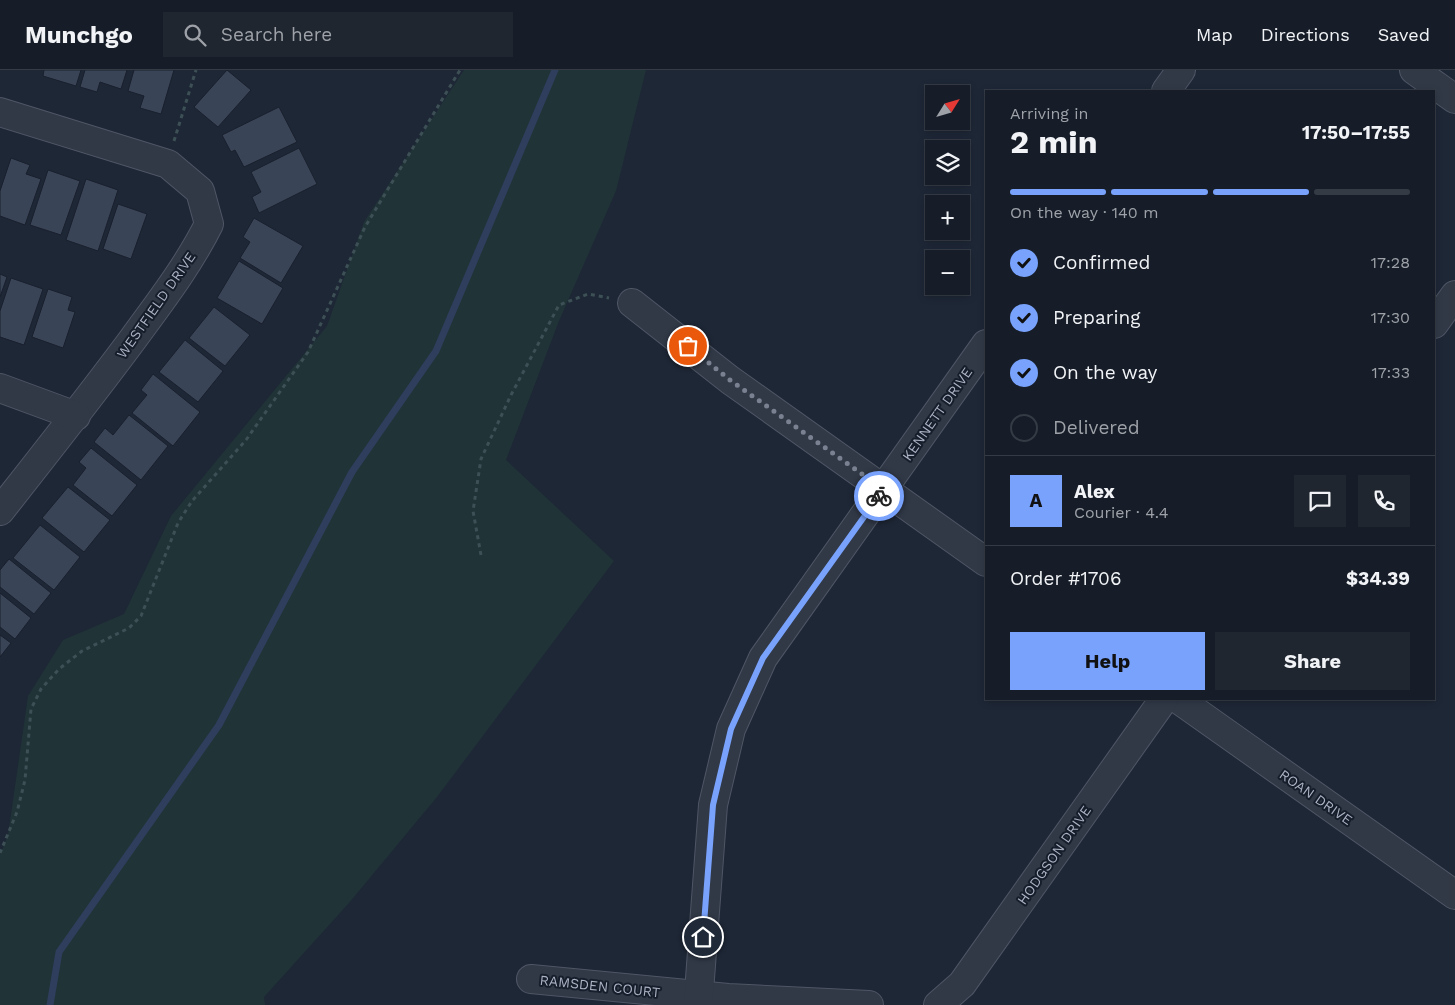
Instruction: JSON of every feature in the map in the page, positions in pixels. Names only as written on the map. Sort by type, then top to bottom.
[{"type":"street","points":[[1167,90],[1181,70]]},
{"type":"street","points":[[1414,70],[1455,99]]},
{"type":"street","name":"WESTFIELD DRIVE","points":[[0,112],[168,164],[200,191],[208,224],[196,250],[176,281],[76,416],[0,511]]},
{"type":"street","points":[[1435,323],[1455,295]]},
{"type":"street","points":[[632,303],[730,380],[985,561]]},
{"type":"street","name":"KENNETT DRIVE","points":[[698,1000],[713,805],[731,729],[763,658],[985,345]]},
{"type":"street","points":[[0,388],[76,416]]},
{"type":"street","name":"HODGSON DRIVE","points":[[938,1005],[962,984],[1163,700]]},
{"type":"street","name":"ROAN DRIVE","points":[[1179,700],[1452,885]]},
{"type":"street","name":"RAMSDEN COURT","points":[[531,979],[698,1000]]},
{"type":"street","points":[[698,1000],[728,998],[869,1005]]},
{"type":"path","points":[[168,164],[196,70]]},
{"type":"path","points":[[0,853],[17,812],[26,780],[31,709],[41,689],[59,669],[82,651],[129,628],[141,616],[178,523],[192,501],[246,440],[308,352],[365,227],[460,70]]},
{"type":"path","points":[[481,555],[473,511],[481,459],[511,395],[559,305],[588,294],[632,303]]},
{"type":"green space","points":[[464,70],[646,70],[616,191],[559,321],[506,460],[614,561],[437,797],[349,903],[264,997],[265,1005],[0,1005],[0,855],[8,835],[28,696],[63,640],[124,614],[171,516],[327,326],[364,222]]},
{"type":"building","points":[[44,70],[81,70],[76,86],[43,76]]},
{"type":"building","points":[[85,70],[127,70],[121,89],[100,82],[97,92],[80,87]]},
{"type":"building","points":[[134,70],[174,70],[161,114],[140,108],[144,96],[128,91]]},
{"type":"building","points":[[227,70],[251,90],[218,127],[194,107]]},
{"type":"building","points":[[279,107],[297,142],[244,167],[235,150],[231,152],[222,135]]},
{"type":"building","points":[[299,148],[317,184],[259,213],[252,197],[261,192],[251,172]]},
{"type":"building","points":[[11,158],[30,165],[26,174],[41,179],[25,225],[0,216],[0,191]]},
{"type":"building","points":[[48,170],[80,181],[61,235],[30,225]]},
{"type":"building","points":[[86,179],[118,190],[98,251],[66,240]]},
{"type":"building","points":[[118,204],[147,214],[131,259],[103,249]]},
{"type":"building","points":[[254,218],[303,246],[281,283],[240,258],[250,242],[243,237]]},
{"type":"building","points":[[239,261],[283,288],[262,324],[217,298]]},
{"type":"building","points":[[0,274],[7,277],[0,297]]},
{"type":"building","points":[[11,278],[43,289],[24,345],[0,337],[0,311]]},
{"type":"building","points":[[48,289],[72,297],[68,310],[75,312],[63,348],[32,337]]},
{"type":"building","points":[[214,307],[250,335],[225,366],[189,338]]},
{"type":"building","points":[[185,340],[223,371],[198,402],[159,372]]},
{"type":"building","points":[[153,374],[200,412],[173,446],[132,413],[147,395],[141,390]]},
{"type":"building","points":[[129,415],[168,446],[141,480],[94,442],[105,428],[113,435]]},
{"type":"building","points":[[91,448],[137,485],[112,516],[73,485],[86,468],[79,462]]},
{"type":"building","points":[[68,487],[110,520],[84,552],[42,518]]},
{"type":"building","points":[[40,525],[80,557],[54,590],[13,558]]},
{"type":"building","points":[[9,559],[51,593],[34,614],[0,587],[0,570]]},
{"type":"building","points":[[0,593],[31,618],[15,639],[0,627]]},
{"type":"building","points":[[0,635],[11,643],[0,657]]},
{"type":"waterway","points":[[50,1005],[59,952],[219,725],[352,472],[436,351],[555,70]]},
{"type":"way so far","points":[[688,346],[730,380],[883,489],[879,496]]},
{"type":"route","points":[[703,937],[713,805],[731,729],[763,658],[879,496]]}]
